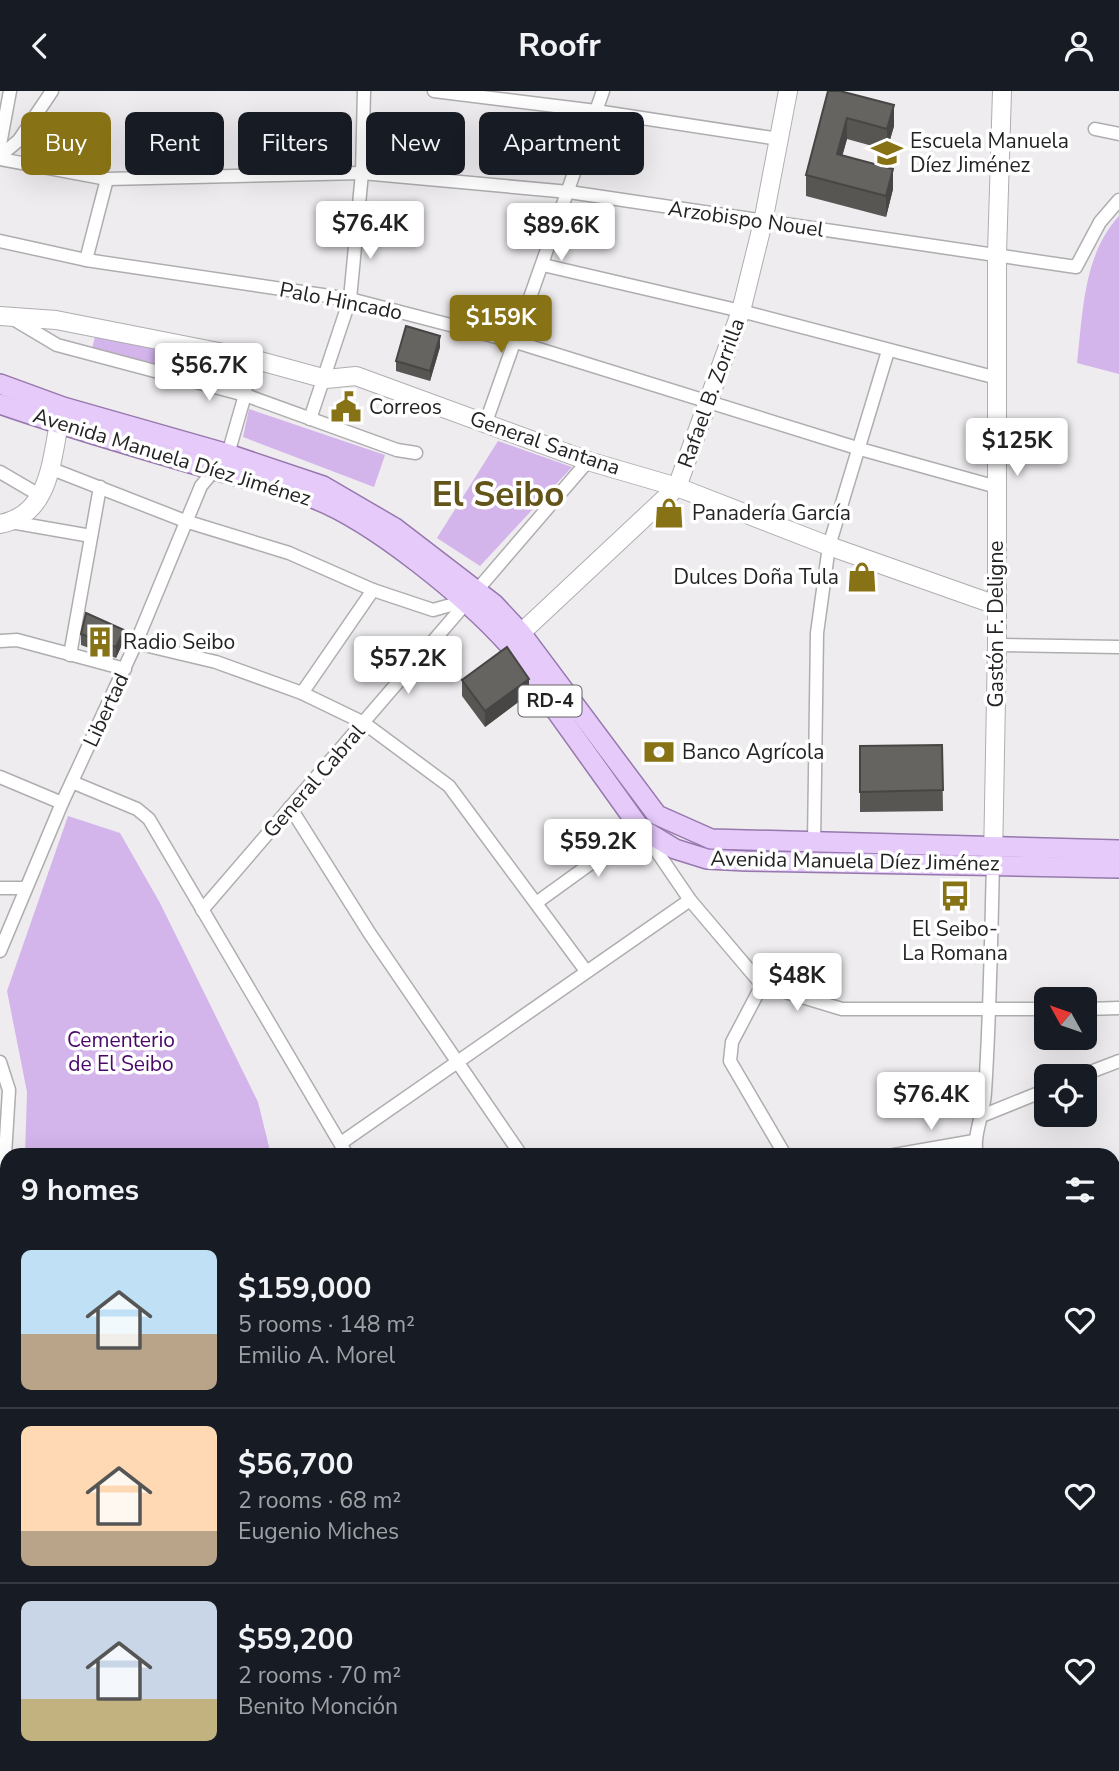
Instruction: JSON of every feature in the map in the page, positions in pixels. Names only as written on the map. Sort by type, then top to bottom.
[{"type":"main road","name":"Avenida Manuela Díez Jiménez","points":[[0,384],[61,416],[213,470],[316,500],[368,529],[471,596],[521,633],[657,815],[711,839],[993,855],[1119,868]]},
{"type":"main road","name":"Avenida Manuela Díez Jiménez","points":[[0,404],[228,454],[323,486],[369,510],[471,596],[640,828],[675,849],[707,859],[993,855],[1119,850]]},
{"type":"street","points":[[0,145],[10,91]]},
{"type":"street","points":[[0,157],[19,140],[52,91]]},
{"type":"street","points":[[310,419],[326,379],[350,299],[362,173],[363,91]]},
{"type":"street","points":[[434,91],[596,111],[779,139]]},
{"type":"street","points":[[486,422],[603,91]]},
{"type":"street","name":"Rafael B. Zorrilla","points":[[521,633],[677,487],[741,311],[763,222],[788,91]]},
{"type":"street","name":"Gastón F. Deligne","points":[[974,1142],[984,1115],[990,1011],[997,645],[997,254],[1002,91]]},
{"type":"street","points":[[1095,129],[1119,134]]},
{"type":"street","name":"Arzobispo Nouel","points":[[0,157],[107,179],[362,173],[569,192],[1076,267],[1100,222],[1119,199]]},
{"type":"street","points":[[86,260],[107,179]]},
{"type":"street","name":"Palo Hincado","points":[[0,241],[86,260],[350,299],[516,342],[860,449],[997,487]]},
{"type":"street","points":[[543,265],[741,311],[997,378]]},
{"type":"street","points":[[7,318],[57,345],[245,395],[397,450],[416,453]]},
{"type":"street","name":"General Santana","points":[[7,318],[56,320],[248,358],[326,379],[356,376],[588,461],[677,487],[830,546],[996,605]]},
{"type":"street","points":[[814,844],[817,633],[830,546],[888,351]]},
{"type":"street","points":[[228,454],[245,395],[248,358]]},
{"type":"street","points":[[5,523],[22,516],[41,496],[52,469],[61,416]]},
{"type":"street","name":"Libertad","points":[[0,951],[62,803],[125,669],[201,486],[228,454]]},
{"type":"street","name":"General Cabral","points":[[202,910],[588,461]]},
{"type":"street","points":[[52,469],[185,521],[289,552],[373,590],[433,610],[471,596]]},
{"type":"street","points":[[0,472],[41,496]]},
{"type":"street","points":[[70,655],[100,487]]},
{"type":"street","points":[[5,523],[91,536]]},
{"type":"street","points":[[302,693],[373,590]]},
{"type":"street","points":[[0,641],[17,640],[125,669]]},
{"type":"street","points":[[136,643],[216,662],[302,693],[365,723],[449,786],[586,971]]},
{"type":"street","points":[[997,645],[1119,647]]},
{"type":"street","points":[[0,777],[62,803]]},
{"type":"street","points":[[72,782],[137,809],[149,819],[343,1148]]},
{"type":"street","points":[[290,807],[457,1064],[516,1148]]},
{"type":"street","points":[[536,903],[657,815]]},
{"type":"street","points":[[640,828],[691,900],[762,985],[842,1009],[1034,1010]]},
{"type":"street","points":[[0,888],[25,888]]},
{"type":"street","points":[[345,1148],[586,971],[691,900]]},
{"type":"street","points":[[762,985],[732,1042],[730,1061],[781,1148]]},
{"type":"street","points":[[1097,1009],[1119,1008]]},
{"type":"street","points":[[1097,1069],[1119,1061]]},
{"type":"street","points":[[0,1062],[9,1090],[5,1148]]},
{"type":"street","points":[[984,1115],[1034,1095]]},
{"type":"street","points":[[937,1148],[974,1142],[975,1148]]},
{"type":"green space","points":[[1119,216],[1119,374],[1077,363],[1083,305],[1091,266],[1107,231]]},
{"type":"green space","points":[[96,332],[237,364],[232,381],[92,349]]},
{"type":"green space","points":[[249,409],[385,455],[374,487],[243,437]]},
{"type":"green space","points":[[498,441],[572,467],[480,566],[437,538]]},
{"type":"green space","name":"Cementerio de El Seibo","points":[[68,816],[120,833],[160,903],[258,1102],[269,1148],[25,1148],[27,1092],[7,991]]},
{"type":"building","points":[[828,91],[840,91],[894,105],[887,129],[847,118],[837,154],[893,169],[886,196],[806,175]]},
{"type":"building","points":[[406,326],[440,336],[430,371],[396,361]]},
{"type":"building","points":[[86,613],[124,630],[116,647],[81,634]]},
{"type":"building","points":[[507,647],[529,679],[485,711],[462,680]]},
{"type":"building","points":[[942,745],[943,790],[860,792],[860,746]]},
{"type":"place","name":"Escuela Manuela Díez Jiménez","points":[[887,153]]},
{"type":"place","name":"Correos","points":[[346,407]]},
{"type":"place","name":"Panadería García","points":[[669,513]]},
{"type":"place","name":"Dulces Doña Tula","points":[[862,577]]},
{"type":"place","name":"Radio Seibo","points":[[100,642]]},
{"type":"place","name":"Banco Agrícola","points":[[659,752]]},
{"type":"place","name":"El Seibo- La Romana","points":[[955,896]]},
{"type":"district","name":"El Seibo","points":[[498,494]]}]
